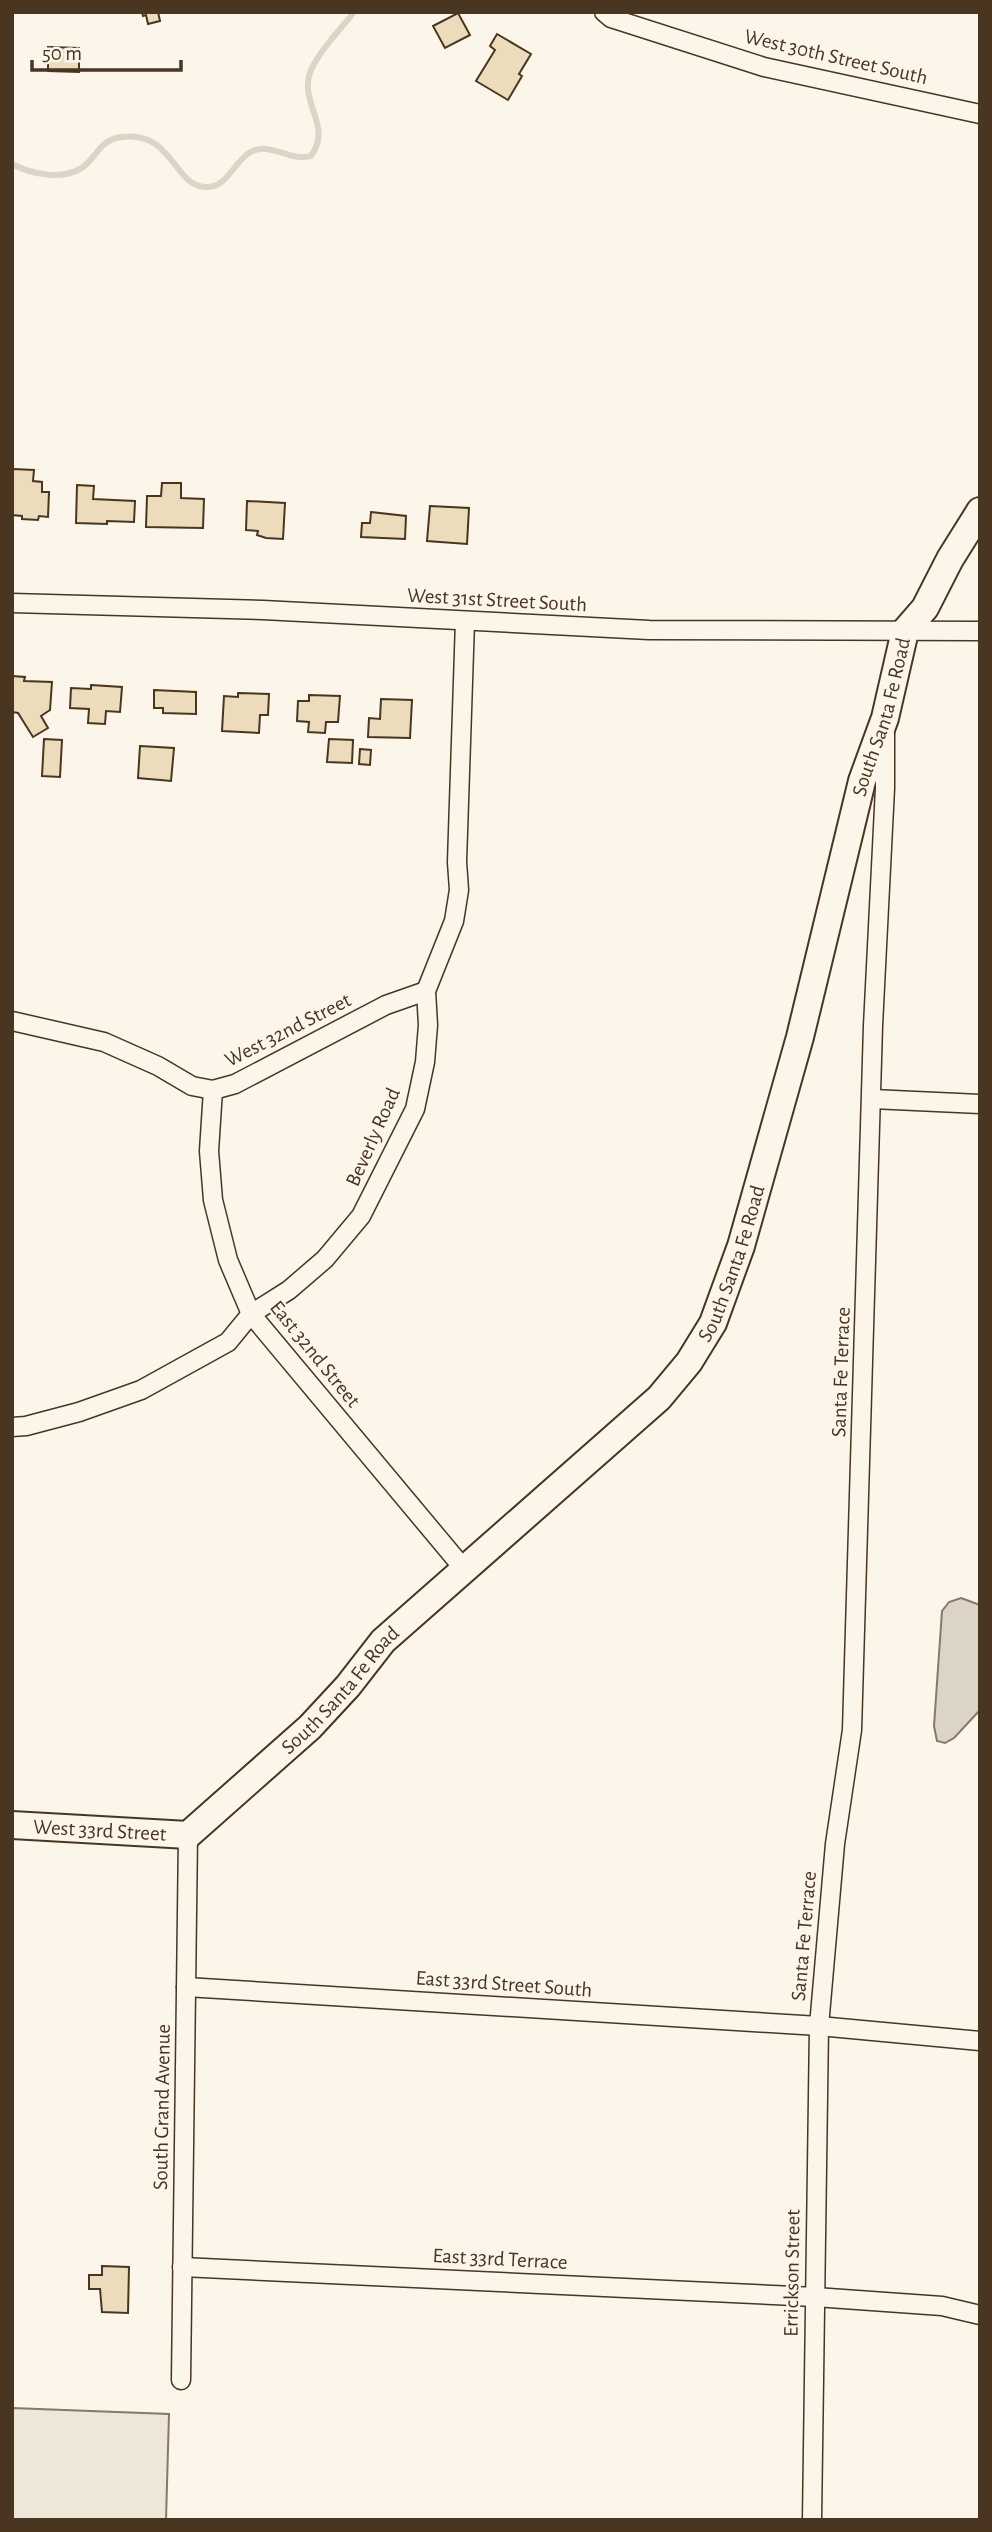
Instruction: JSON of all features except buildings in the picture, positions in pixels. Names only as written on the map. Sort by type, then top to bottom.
[{"type":"street","name":"West 30th Street South","points":[[604,12],[611,18],[764,67],[980,114]]},
{"type":"street","name":"South Santa Fe Road","points":[[188,1835],[310,1727],[348,1686],[383,1641],[659,1398],[689,1363],[713,1323],[741,1246],[800,1037],[862,781],[885,718],[905,631],[925,608],[950,559],[980,511]]},
{"type":"street","name":"West 31st Street South","points":[[12,603],[263,610],[649,630],[980,631]]},
{"type":"street","name":"Beverly Road","points":[[12,1427],[79,1412],[141,1390],[228,1342],[251,1314],[289,1290],[325,1259],[361,1216],[415,1109],[425,1062],[426,991],[454,921],[459,890],[457,862],[465,621]]},
{"type":"street","name":"Santa Fe Terrace","points":[[819,2026],[835,1844],[852,1730],[873,1026],[885,788],[885,718]]},
{"type":"street","name":"West 32nd Street","points":[[12,1021],[104,1042],[158,1066],[192,1086],[213,1090],[235,1084],[386,1004],[426,991]]},
{"type":"street","name":"East 32nd Street","points":[[213,1090],[209,1151],[213,1200],[228,1260],[251,1314],[464,1569]]},
{"type":"street","points":[[872,1099],[980,1104]]},
{"type":"street","name":"West 33rd Street","points":[[12,1825],[188,1835]]},
{"type":"street","name":"South Grand Avenue","points":[[181,2380],[188,1835]]},
{"type":"street","name":"East 33rd Street South","points":[[186,1986],[819,2026],[980,2041]]},
{"type":"street","name":"Errickson Street","points":[[812,2520],[819,2026]]},
{"type":"street","name":"East 33rd Terrace","points":[[182,2267],[815,2297],[942,2306],[980,2315]]},
{"type":"shaded area","points":[[961,1598],[980,1605],[980,1710],[954,1738],[945,1743],[937,1741],[934,1726],[942,1611],[949,1602]]},
{"type":"shaded area","points":[[12,2408],[169,2414],[166,2520],[12,2520]]},
{"type":"waterway","points":[[12,164],[37,173],[64,174],[86,165],[107,142],[121,137],[138,137],[151,141],[162,149],[194,184],[212,187],[224,180],[243,157],[257,150],[311,156],[319,135],[309,97],[309,76],[322,51],[354,12]]}]
